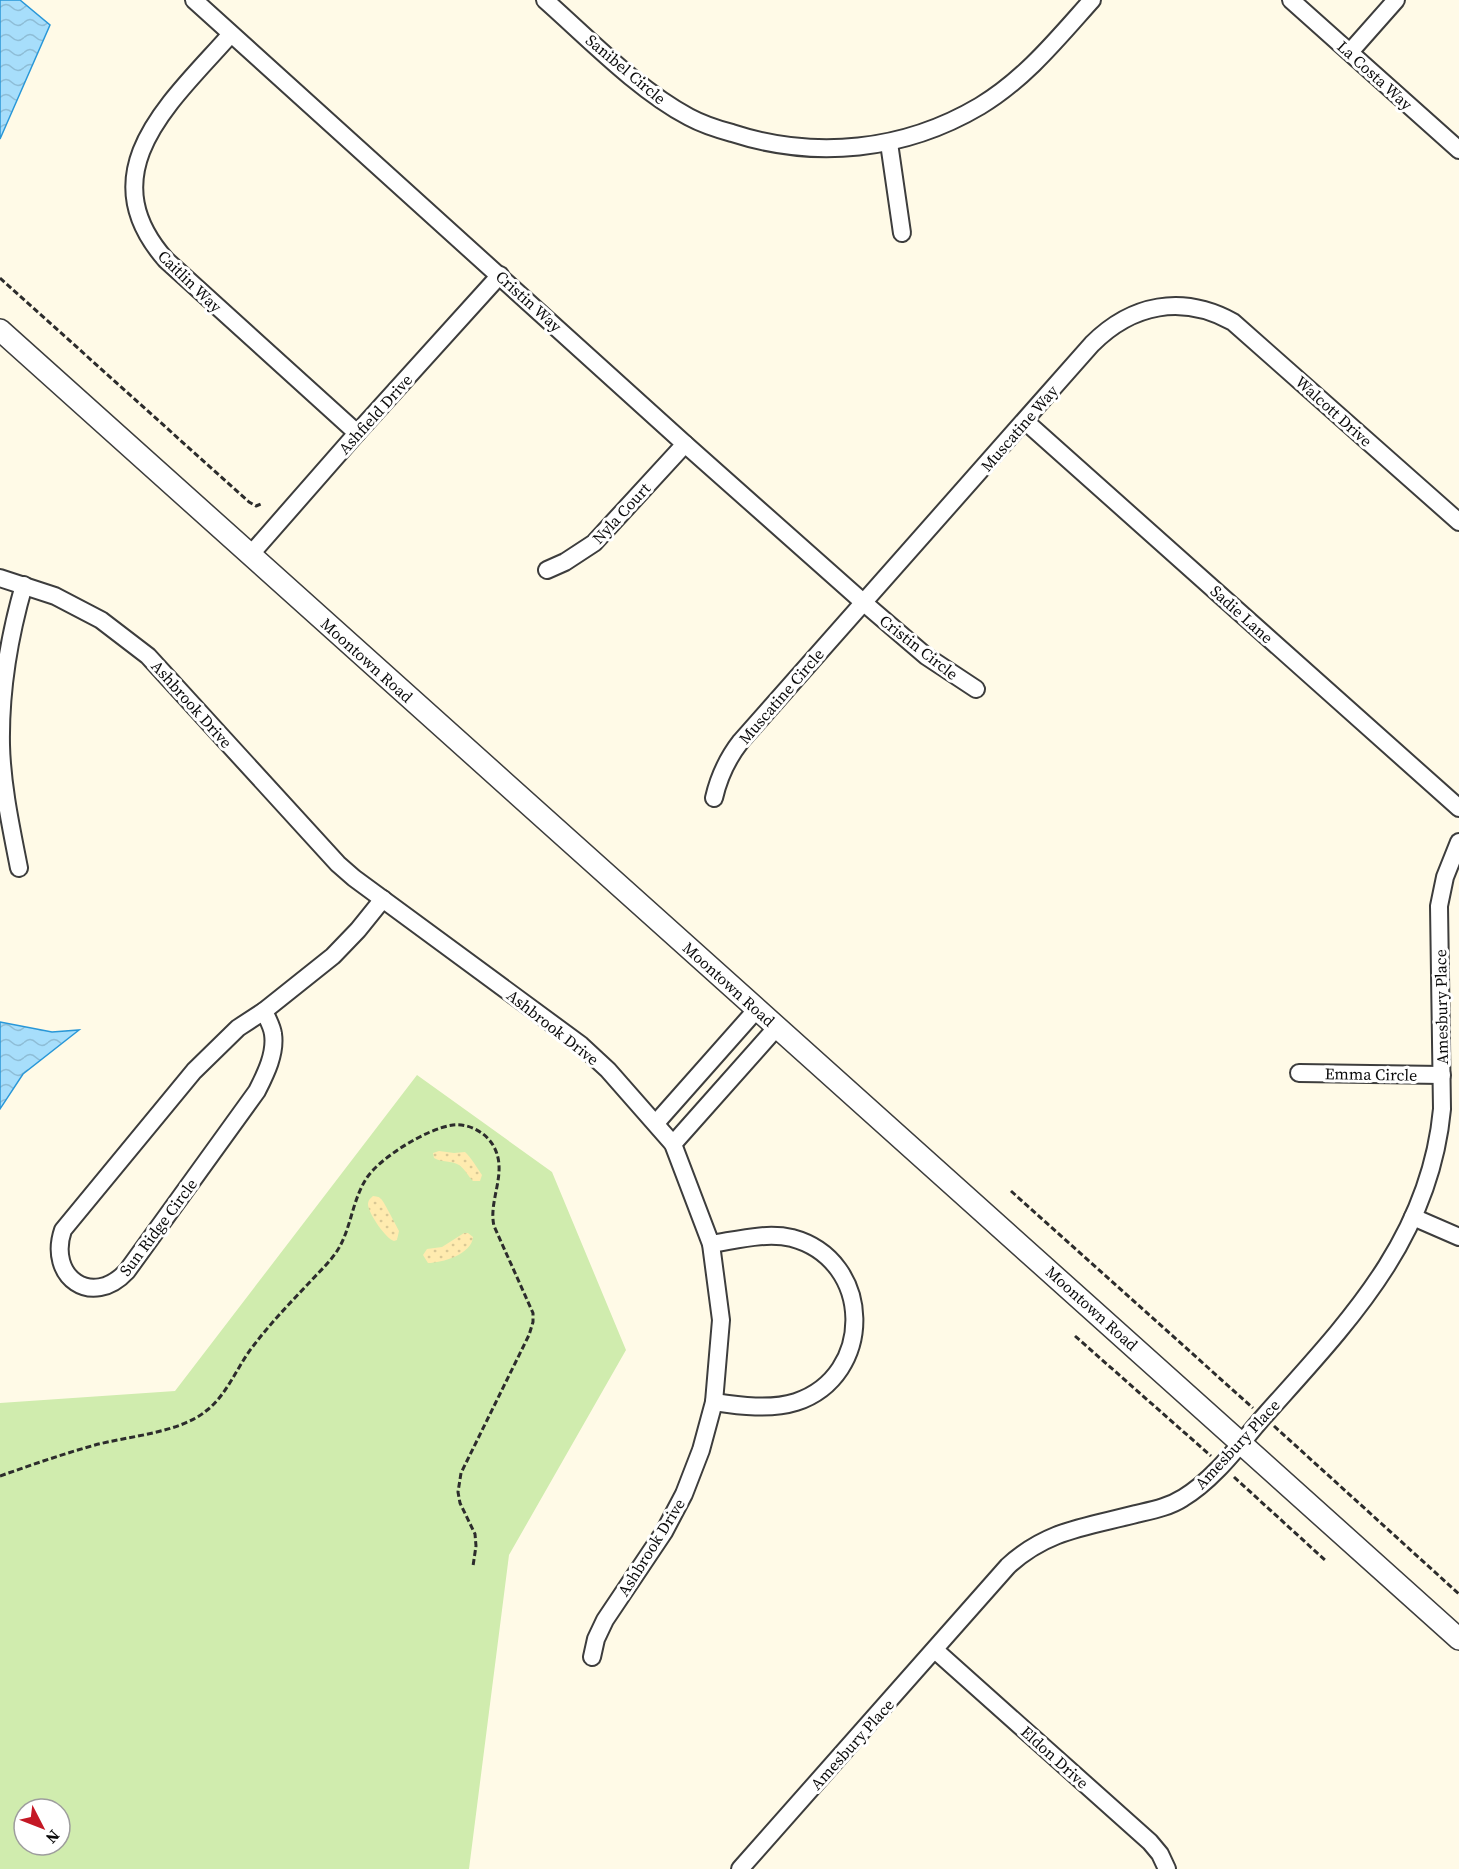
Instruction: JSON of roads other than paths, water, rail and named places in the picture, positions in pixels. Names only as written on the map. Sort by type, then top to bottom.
[{"type":"street","name":"Cristin Way","points":[[194,0],[863,602]]},
{"type":"street","name":"Sanibel Circle","points":[[545,0],[564,6],[645,88],[690,118],[755,141],[793,147],[843,149],[889,143],[943,125],[981,106],[1026,71],[1092,0]]},
{"type":"street","name":"La Costa Way","points":[[1291,0],[1459,150]]},
{"type":"street","points":[[1350,52],[1396,0]]},
{"type":"street","name":"Caitlin Way","points":[[231,34],[166,108],[148,135],[135,176],[135,190],[142,224],[149,238],[166,260],[357,433]]},
{"type":"street","points":[[889,143],[902,233]]},
{"type":"street","name":"Ashfield Drive","points":[[251,554],[500,275]]},
{"type":"street","name":"Muscatine Way","points":[[863,602],[1092,344],[1114,325],[1132,315],[1158,308],[1188,306],[1203,309]]},
{"type":"street","name":"Walcott Drive","points":[[1203,309],[1219,315],[1246,332],[1459,522]]},
{"type":"street","name":"Moontown Road","points":[[0,330],[1459,1639]]},
{"type":"street","name":"Sadie Lane","points":[[1025,421],[1459,808]]},
{"type":"street","name":"Nyla Court","points":[[547,570],[565,562],[594,543],[685,444]]},
{"type":"street","name":"Ashbrook Drive","points":[[0,578],[55,596],[101,620],[148,656],[338,864],[581,1045],[608,1070],[673,1144],[711,1244],[721,1320],[714,1402],[701,1450],[684,1494],[664,1532],[605,1620],[596,1639],[592,1658]]},
{"type":"street","points":[[19,868],[8,813],[1,746],[1,715],[7,653],[24,585]]},
{"type":"street","name":"Cristin Circle","points":[[863,602],[926,656],[976,689]]},
{"type":"street","name":"Muscatine Circle","points":[[714,798],[718,780],[731,754],[863,602]]},
{"type":"street","name":"Amesbury Place","points":[[740,1869],[1008,1566],[1023,1552],[1057,1534],[1165,1507],[1184,1498],[1200,1486],[1339,1332],[1373,1289],[1402,1242],[1413,1217],[1433,1164],[1440,1136],[1442,1075],[1439,906],[1445,877],[1459,842]]},
{"type":"street","name":"Sun Ridge Circle","points":[[264,1011],[273,1033],[273,1047],[267,1073],[257,1091],[116,1283],[103,1288],[90,1288],[73,1281],[63,1269],[59,1255],[59,1242],[63,1230],[194,1071],[238,1028],[264,1011],[333,956],[383,899]]},
{"type":"street","points":[[656,1123],[756,1009]]},
{"type":"street","points":[[673,1144],[777,1027]]},
{"type":"street","name":"Emma Circle","points":[[1299,1073],[1442,1075]]},
{"type":"street","points":[[1413,1217],[1459,1237]]},
{"type":"street","points":[[711,1244],[770,1236],[792,1238],[807,1244],[833,1263],[843,1277],[850,1290],[856,1322],[850,1353],[842,1367],[823,1388],[810,1396],[780,1406],[714,1402]]},
{"type":"street","name":"Eldon Drive","points":[[934,1650],[1150,1842],[1160,1854],[1167,1869]]},
{"type":"water","points":[[0,0],[20,0],[50,25],[0,139]]},
{"type":"water","points":[[0,1022],[52,1032],[79,1030],[23,1074],[0,1109]]}]
